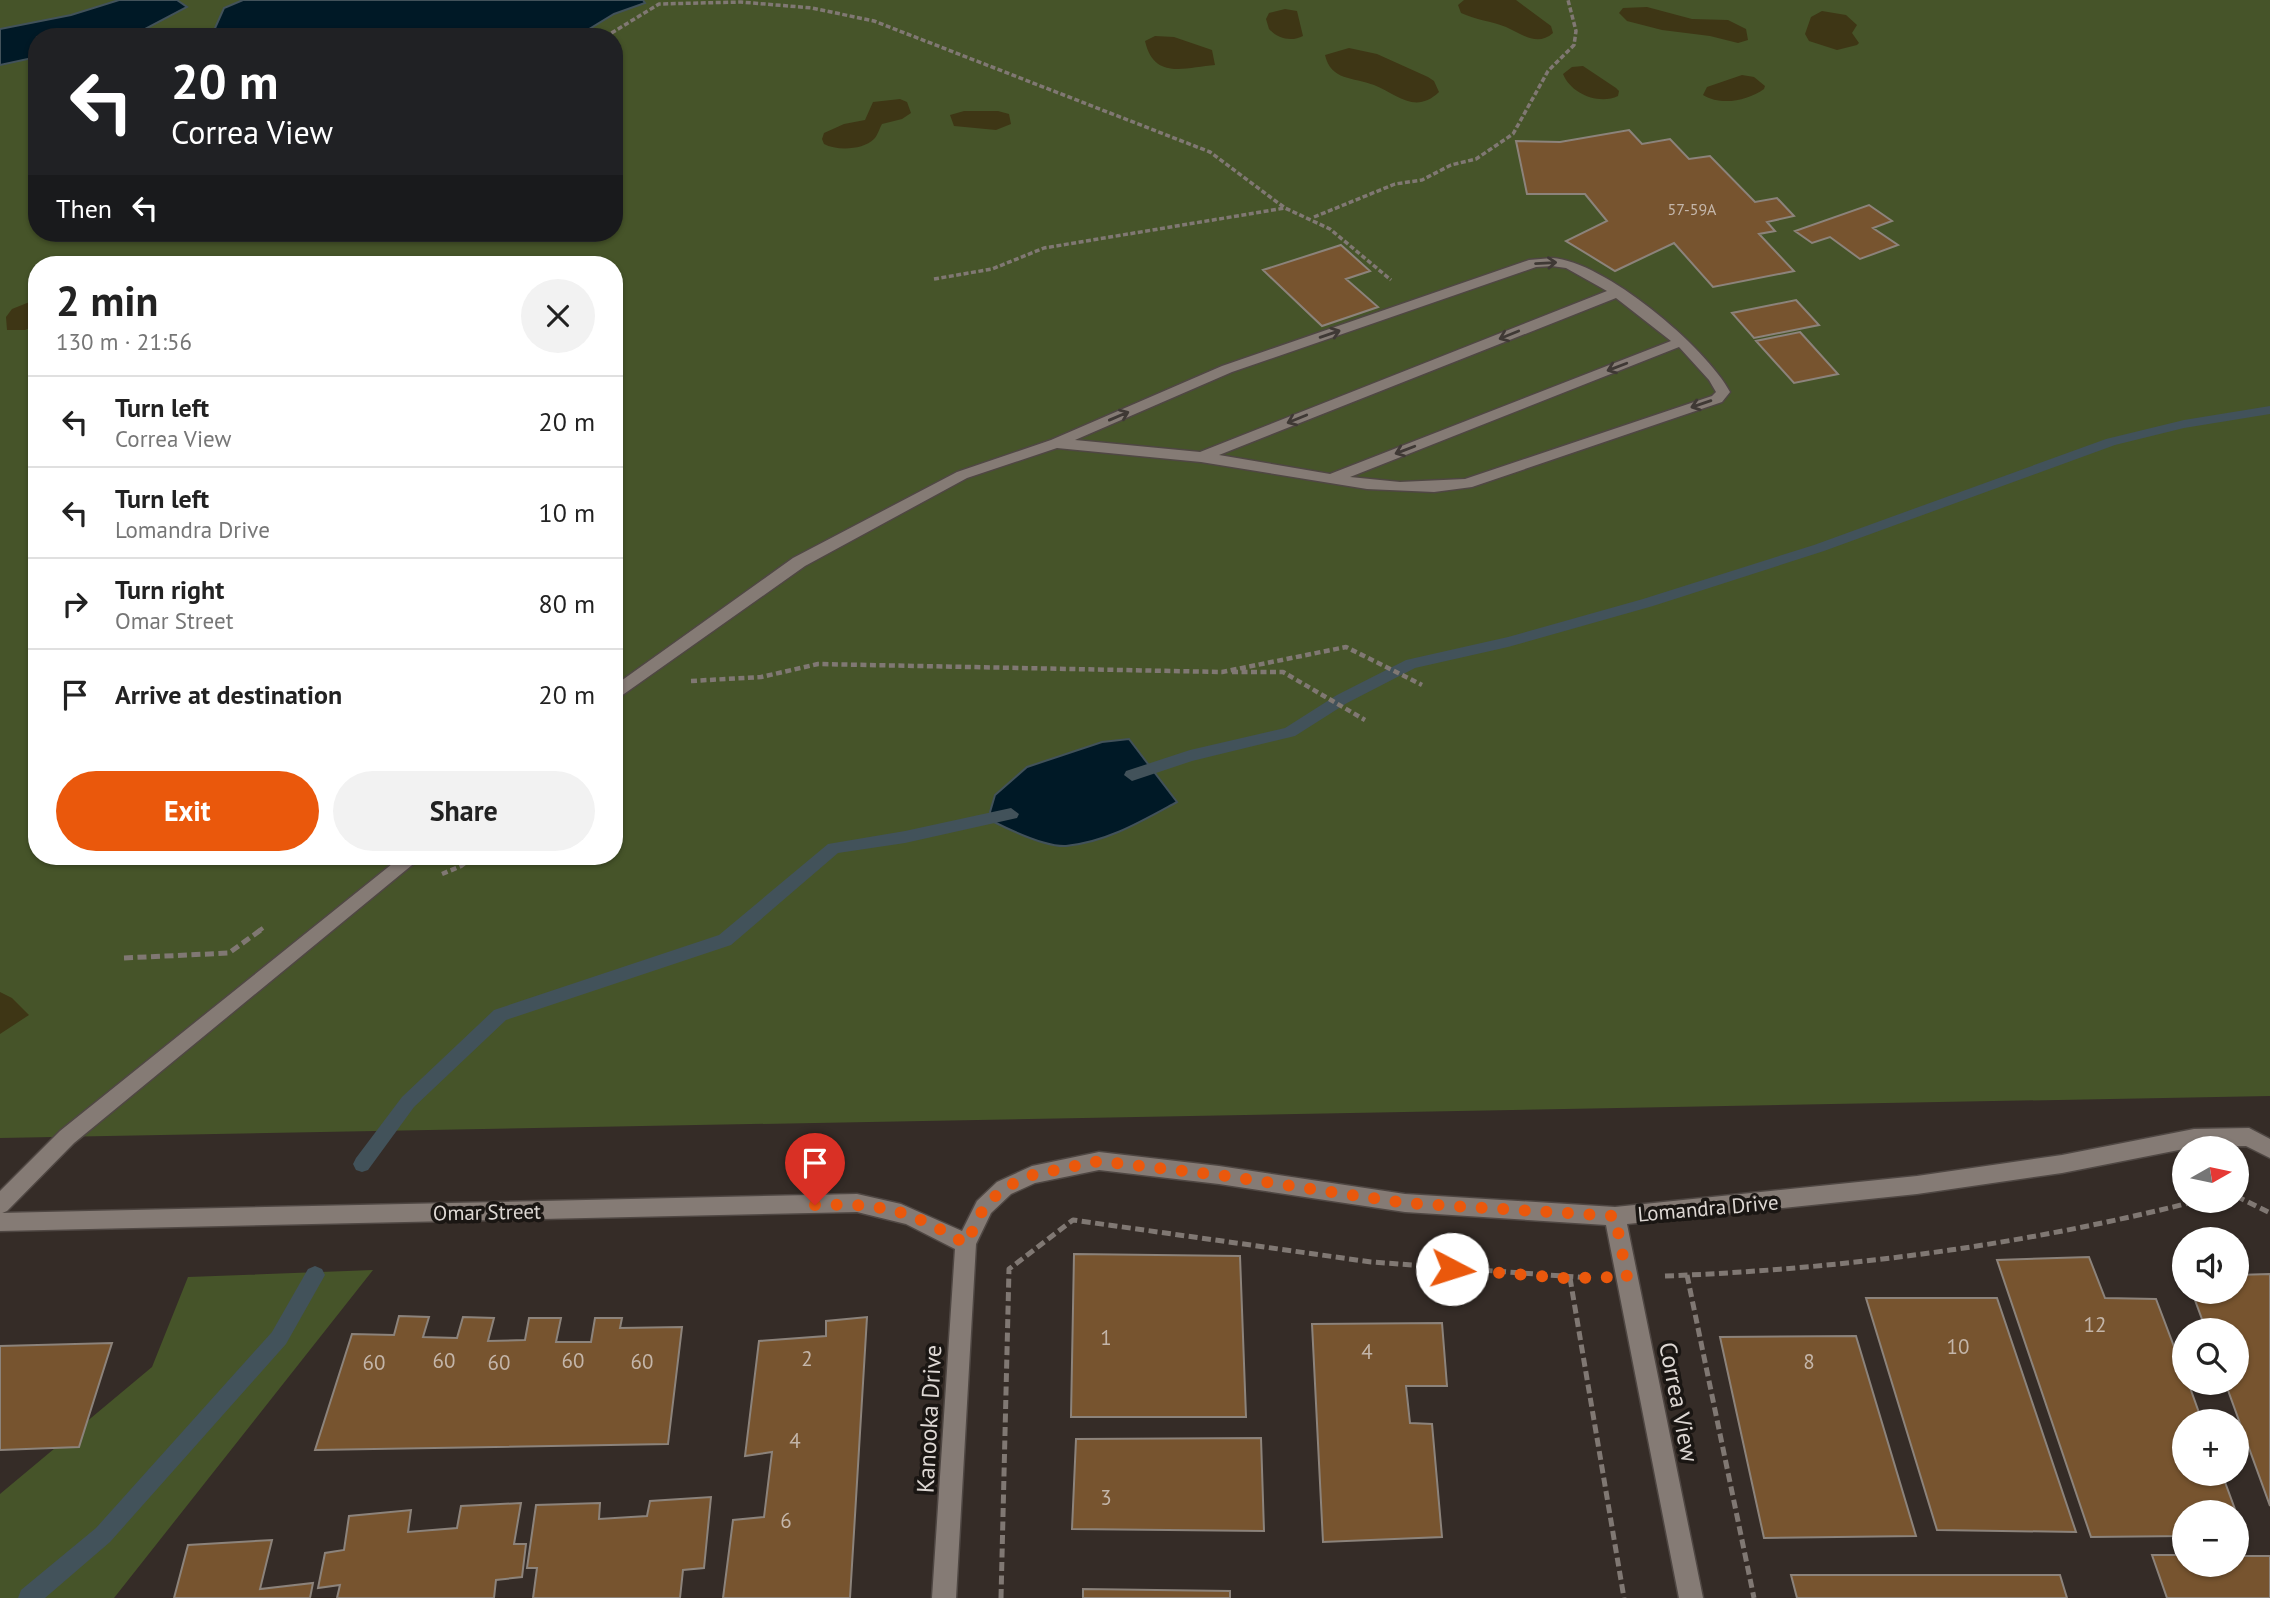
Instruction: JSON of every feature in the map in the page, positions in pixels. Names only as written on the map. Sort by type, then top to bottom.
[{"type":"street","points":[[623,689],[799,562],[962,475],[1056,443],[1227,369],[1534,263],[1554,261],[1573,266],[1618,292],[1681,342],[1713,372],[1723,392],[1717,399],[1467,484],[1431,489],[1395,488],[1201,457],[1056,443]]},
{"type":"street","points":[[1201,457],[1618,292]]},
{"type":"street","points":[[1334,478],[1681,342]]},
{"type":"street","points":[[0,1205],[67,1137],[403,865]]},
{"type":"street","name":"Lomandra Drive","points":[[966,1244],[984,1207],[1004,1188],[1032,1175],[1099,1161],[1219,1175],[1405,1203],[1615,1216],[1917,1185],[2063,1164],[2194,1138],[2249,1137],[2270,1149]]},
{"type":"street","name":"Omar Street","points":[[0,1222],[857,1203],[891,1208],[930,1223],[966,1244]]},
{"type":"street","name":"Correa View","points":[[1615,1216],[1691,1598]]},
{"type":"street","name":"Kanooka Drive","points":[[944,1598],[966,1244]]},
{"type":"path","points":[[1313,217],[1395,184],[1422,180],[1451,165],[1476,159],[1513,134],[1548,71],[1574,46],[1576,31],[1568,0]]},
{"type":"path","points":[[619,28],[659,2],[741,2],[812,8],[874,21],[1210,152],[1285,208],[1313,217],[1347,240],[1417,304]]},
{"type":"path","points":[[934,279],[992,269],[1044,248],[1285,208]]},
{"type":"path","points":[[1222,671],[1346,647],[1422,685]]},
{"type":"path","points":[[684,682],[761,677],[818,664],[1283,672],[1365,720]]},
{"type":"path","points":[[124,958],[229,953],[272,921]]},
{"type":"path","points":[[2249,1202],[2270,1213]]},
{"type":"path","points":[[1002,1598],[1009,1269],[1073,1220],[1370,1262],[1570,1278],[1738,1274],[1957,1250],[2119,1223],[2172,1208]]},
{"type":"path","points":[[1687,1275],[1754,1598]]},
{"type":"path","points":[[1570,1278],[1624,1598]]},
{"type":"green space","points":[[0,0],[2270,0],[2270,1096],[0,1138]]},
{"type":"green space","points":[[373,1270],[114,1598],[0,1598],[0,1494],[152,1367],[188,1277]]},
{"type":"sand","points":[[1464,0],[1516,0],[1551,26],[1553,33],[1535,39],[1461,13],[1458,5]]},
{"type":"sand","points":[[1647,7],[1692,19],[1728,20],[1746,29],[1748,40],[1738,43],[1710,36],[1662,30],[1627,21],[1619,13],[1623,8]]},
{"type":"sand","points":[[1285,9],[1297,11],[1303,36],[1285,39],[1269,29],[1266,19],[1269,13]]},
{"type":"sand","points":[[1822,11],[1846,15],[1857,25],[1852,33],[1859,43],[1837,50],[1809,41],[1805,34],[1811,17]]},
{"type":"sand","points":[[1155,36],[1174,37],[1212,50],[1215,65],[1182,69],[1163,67],[1149,54],[1145,41]]},
{"type":"sand","points":[[1349,48],[1377,54],[1428,77],[1434,81],[1439,92],[1430,99],[1414,102],[1374,85],[1344,77],[1332,70],[1325,55]]},
{"type":"sand","points":[[1583,66],[1616,88],[1619,91],[1618,96],[1594,98],[1572,87],[1563,74],[1572,67]]},
{"type":"sand","points":[[1742,75],[1754,77],[1765,86],[1764,89],[1750,97],[1734,101],[1703,95],[1707,87]]},
{"type":"sand","points":[[900,99],[907,102],[911,113],[902,119],[882,124],[869,143],[850,148],[836,148],[824,144],[824,133],[844,124],[865,120],[873,102]]},
{"type":"sand","points":[[964,111],[998,111],[1009,114],[1011,124],[996,130],[954,126],[950,115]]},
{"type":"sand","points":[[28,303],[28,329],[7,330],[6,317],[12,309]]},
{"type":"sand","points":[[0,992],[12,998],[29,1015],[0,1034]]},
{"type":"water","points":[[119,0],[177,0],[187,7],[147,28],[28,28],[28,59],[0,65],[0,29],[71,15]]},
{"type":"water","points":[[243,0],[643,0],[645,3],[614,14],[591,28],[215,28],[224,8]]},
{"type":"water","points":[[1129,739],[1177,802],[1110,835],[1066,846],[1040,841],[994,822],[990,812],[995,795],[1027,767],[1102,742]]},
{"type":"building","points":[[1629,130],[1642,144],[1670,139],[1689,159],[1710,156],[1755,202],[1777,198],[1794,216],[1767,222],[1775,231],[1759,234],[1794,271],[1713,287],[1674,243],[1615,271],[1566,241],[1607,221],[1585,194],[1527,194],[1516,141],[1560,142]]},
{"type":"building","points":[[1869,205],[1892,221],[1873,228],[1898,245],[1860,259],[1830,237],[1812,243],[1795,231]]},
{"type":"building","points":[[1341,245],[1370,271],[1346,279],[1378,307],[1322,326],[1263,270]]},
{"type":"building","points":[[1796,300],[1819,325],[1754,338],[1732,313]]},
{"type":"building","points":[[1800,332],[1838,374],[1794,383],[1756,341]]},
{"type":"building","points":[[1074,1254],[1240,1256],[1246,1417],[1071,1417]]},
{"type":"building","points":[[2089,1257],[2105,1298],[2156,1299],[2172,1341],[2172,1395],[2193,1395],[2198,1409],[2172,1409],[2172,1486],[2226,1486],[2232,1500],[2172,1500],[2172,1536],[2091,1537],[1997,1260]]},
{"type":"building","points":[[2270,1274],[2270,1506],[2249,1448],[2249,1409],[2235,1409],[2230,1395],[2249,1395],[2249,1318],[2202,1318],[2196,1304],[2249,1304],[2249,1275]]},
{"type":"building","points":[[1866,1298],[1997,1298],[2076,1532],[1937,1530]]},
{"type":"building","points":[[399,1316],[429,1317],[423,1337],[457,1338],[463,1317],[494,1318],[488,1341],[525,1340],[529,1318],[561,1318],[556,1342],[591,1342],[595,1318],[622,1318],[620,1328],[682,1327],[668,1444],[315,1450],[352,1334],[394,1335]]},
{"type":"building","points":[[867,1317],[850,1598],[723,1598],[733,1520],[764,1517],[772,1452],[745,1456],[759,1341],[826,1336],[826,1321]]},
{"type":"building","points":[[1442,1323],[1447,1386],[1406,1386],[1410,1423],[1432,1424],[1442,1537],[1323,1542],[1312,1324]]},
{"type":"building","points":[[1856,1336],[1916,1536],[1764,1538],[1720,1337]]},
{"type":"building","points":[[112,1343],[79,1447],[0,1450],[0,1346]]},
{"type":"building","points":[[1261,1438],[1264,1531],[1072,1529],[1076,1439]]},
{"type":"building","points":[[711,1497],[704,1568],[683,1570],[680,1598],[533,1598],[537,1568],[527,1568],[536,1505],[600,1503],[599,1519],[647,1516],[650,1501]]},
{"type":"building","points":[[521,1503],[514,1544],[526,1544],[522,1577],[496,1580],[494,1598],[337,1598],[340,1585],[318,1588],[325,1553],[344,1550],[349,1516],[411,1510],[408,1532],[457,1528],[461,1506]]},
{"type":"building","points":[[272,1540],[260,1589],[313,1583],[310,1598],[174,1598],[188,1545]]},
{"type":"building","points":[[2152,1555],[2172,1555],[2172,1577],[2249,1577],[2249,1556],[2270,1556],[2270,1598],[2167,1598]]},
{"type":"building","points":[[1791,1575],[2060,1575],[2067,1598],[1797,1598]]},
{"type":"building","points":[[1083,1589],[1230,1591],[1230,1598],[1083,1598]]},
{"type":"waterway","points":[[1132,775],[1190,756],[1290,732],[1342,699],[1411,664],[1508,642],[1648,603],[1819,548],[2111,442],[2184,424],[2270,410]]},
{"type":"waterway","points":[[362,1164],[408,1102],[500,1015],[725,940],[834,848],[905,837],[1011,814]]},
{"type":"waterway","points":[[29,1598],[103,1535],[279,1338],[315,1275]]},
{"type":"route","points":[[815,1205],[857,1203],[891,1208],[930,1223],[966,1244],[984,1207],[1004,1188],[1032,1175],[1099,1161],[1219,1175],[1405,1203],[1615,1216],[1627,1277],[1562,1278],[1452,1269]]}]
